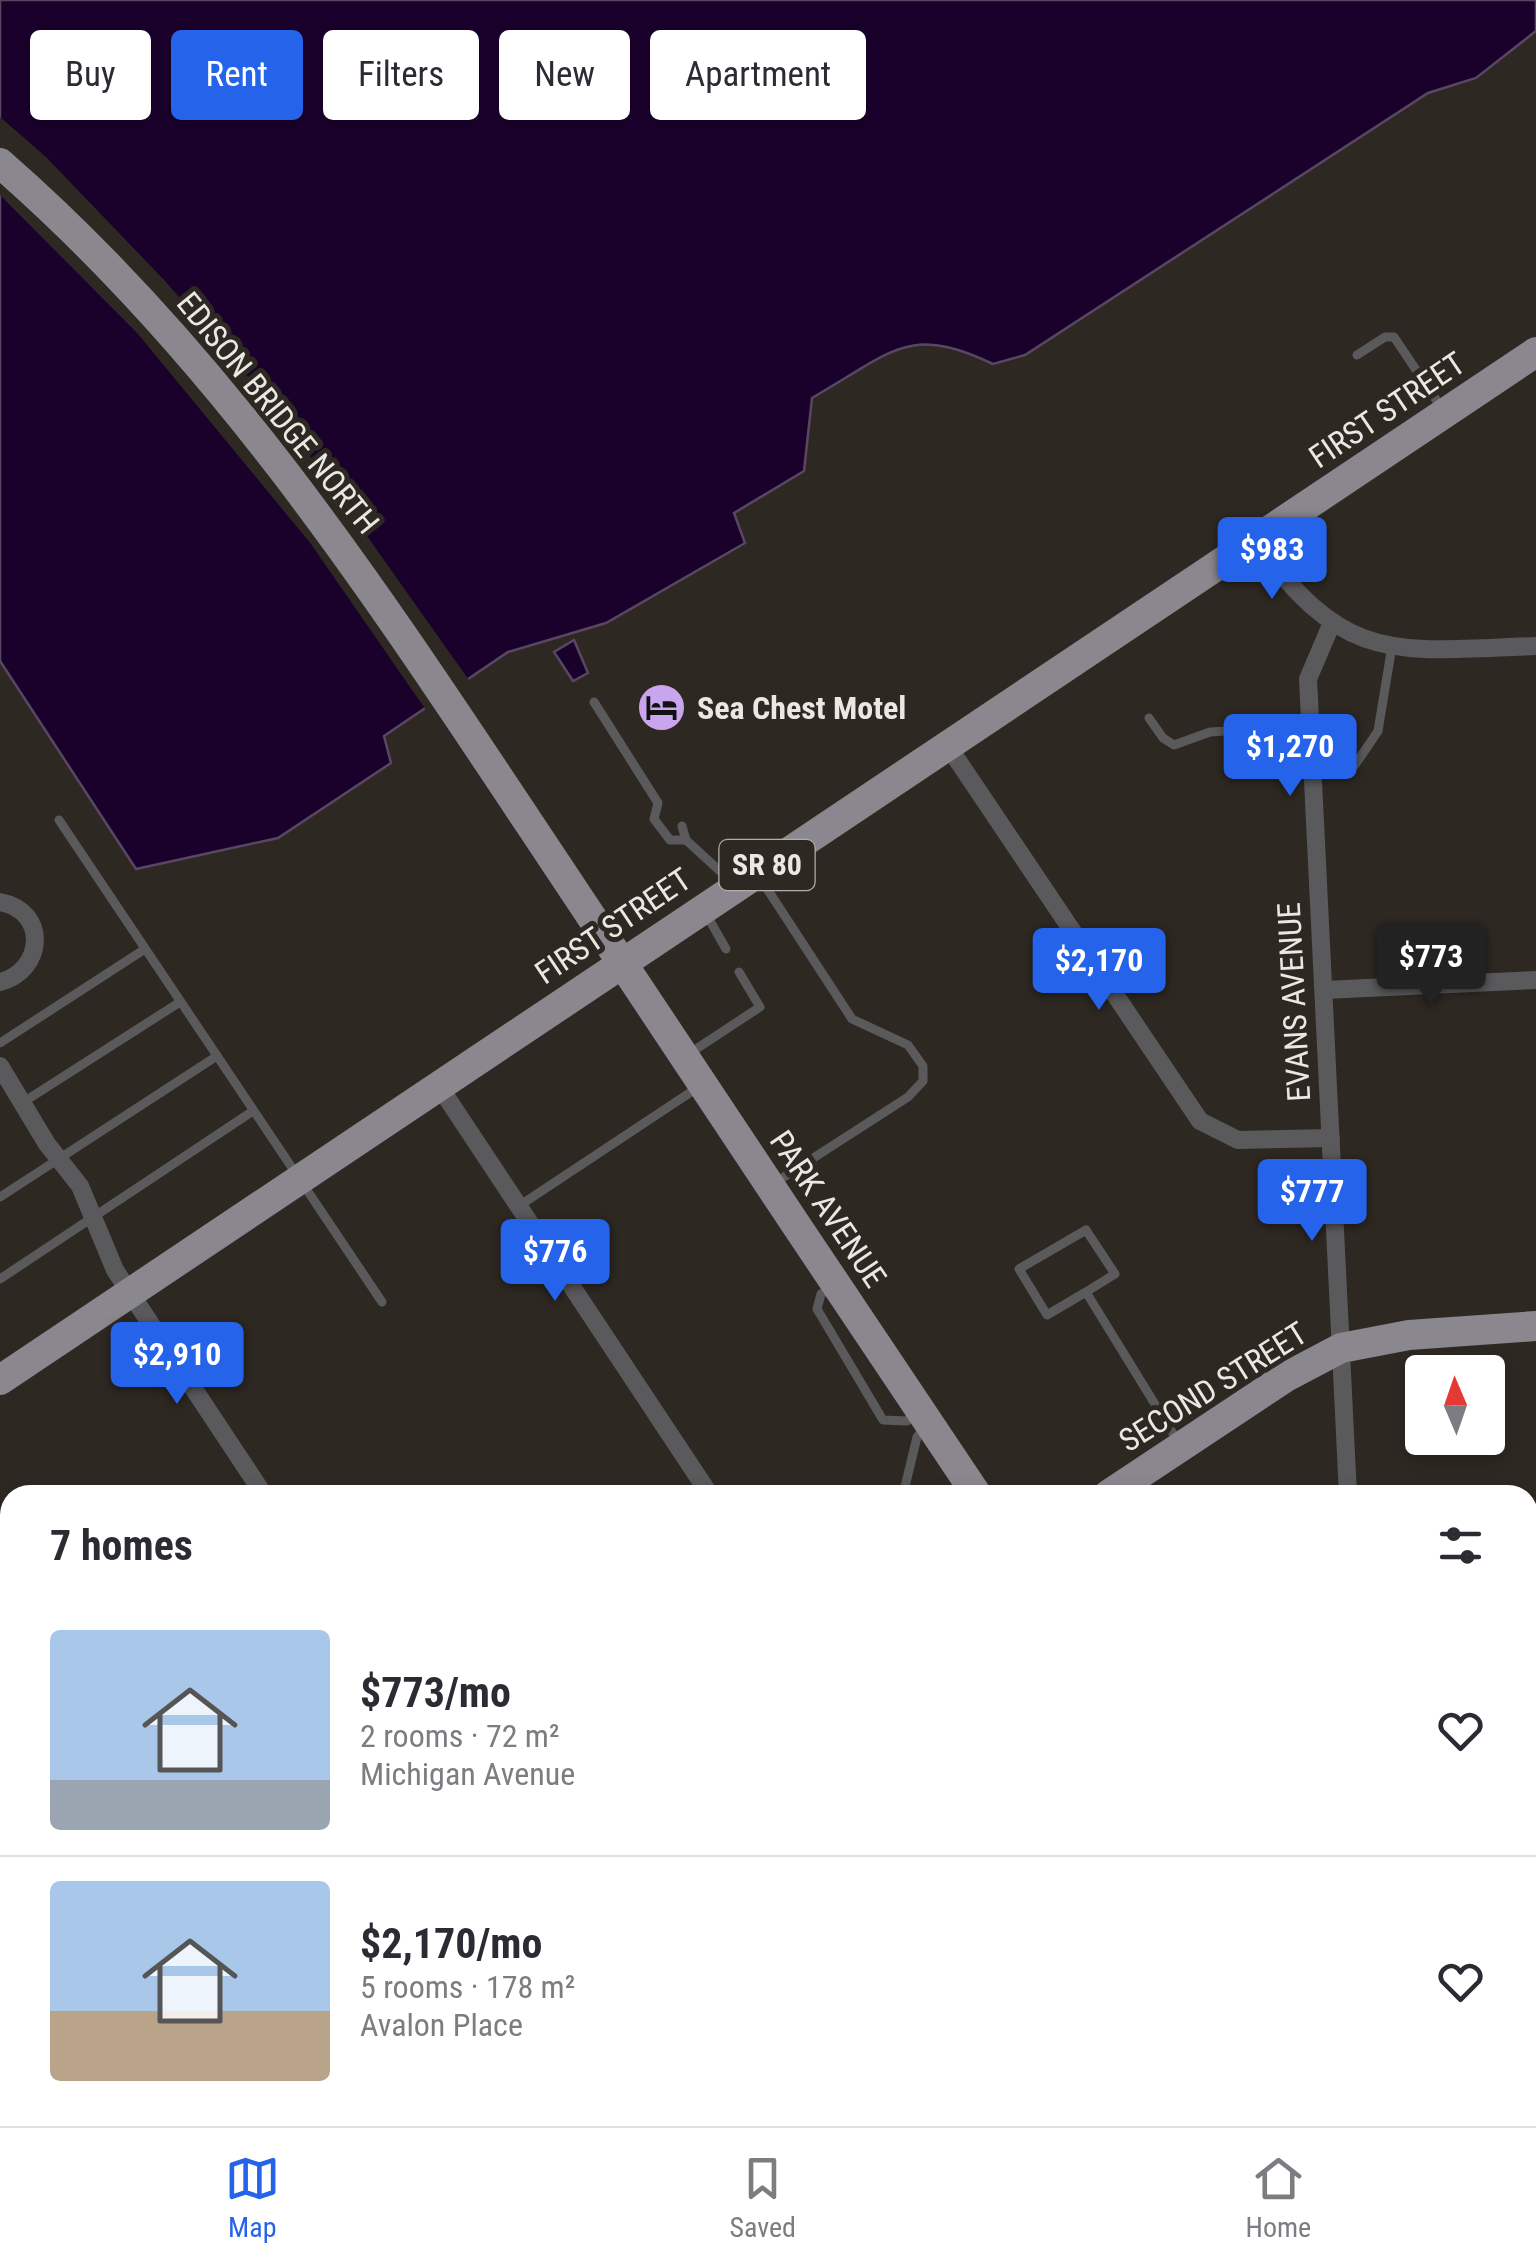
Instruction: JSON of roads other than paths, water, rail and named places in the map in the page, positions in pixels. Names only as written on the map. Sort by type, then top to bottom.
[{"type":"main road","name":"EDISON BRIDGE NORTH","points":[[0,162],[94,250],[243,414],[341,543],[622,962]]},
{"type":"main road","name":"FIRST STREET","points":[[0,1380],[1536,352]]},
{"type":"main road","name":"PARK AVENUE","points":[[622,962],[970,1485]]},
{"type":"main road","name":"SECOND STREET","points":[[1123,1485],[1286,1378],[1341,1348],[1410,1334],[1536,1326]]},
{"type":"street","points":[[1256,540],[1302,600],[1332,625],[1392,646],[1536,646]]},
{"type":"street","name":"EVANS AVENUE","points":[[1332,625],[1310,666],[1310,726],[1348,1485]]},
{"type":"street","points":[[948,746],[1200,1121],[1238,1140],[1332,1138]]},
{"type":"street","points":[[0,902],[20,909],[30,920],[36,946],[24,971],[0,982]]},
{"type":"street","points":[[1324,990],[1536,980]]},
{"type":"street","points":[[0,1066],[80,1186],[108,1260],[257,1485]]},
{"type":"street","points":[[439,1086],[703,1485]]},
{"type":"lane","points":[[1357,356],[1385,337],[1394,337],[1406,349],[1445,413]]},
{"type":"lane","points":[[1313,769],[1355,764],[1374,742],[1392,646]]},
{"type":"lane","points":[[594,702],[663,804],[654,819],[670,840],[686,840],[746,879],[852,1019],[908,1044],[923,1066],[923,1080],[908,1097],[770,1185]]},
{"type":"lane","points":[[1149,718],[1163,738],[1174,745],[1210,732],[1310,726]]},
{"type":"lane","points":[[59,820],[382,1302]]},
{"type":"lane","points":[[682,826],[686,840]]},
{"type":"lane","points":[[702,908],[726,949]]},
{"type":"lane","points":[[0,1043],[145,949]]},
{"type":"lane","points":[[685,1057],[760,1007],[739,972]]},
{"type":"lane","points":[[22,1103],[180,1002]]},
{"type":"lane","points":[[0,1197],[217,1056]]},
{"type":"lane","points":[[519,1206],[703,1084]]},
{"type":"lane","points":[[0,1278],[253,1111]]},
{"type":"lane","points":[[1086,1230],[1115,1274],[1086,1292],[1047,1315],[1019,1269],[1086,1230]]},
{"type":"lane","points":[[1086,1292],[1181,1447]]},
{"type":"lane","points":[[905,1485],[924,1416]]},
{"type":"place","name":"Sea Chest Motel","points":[[662,708]]}]
